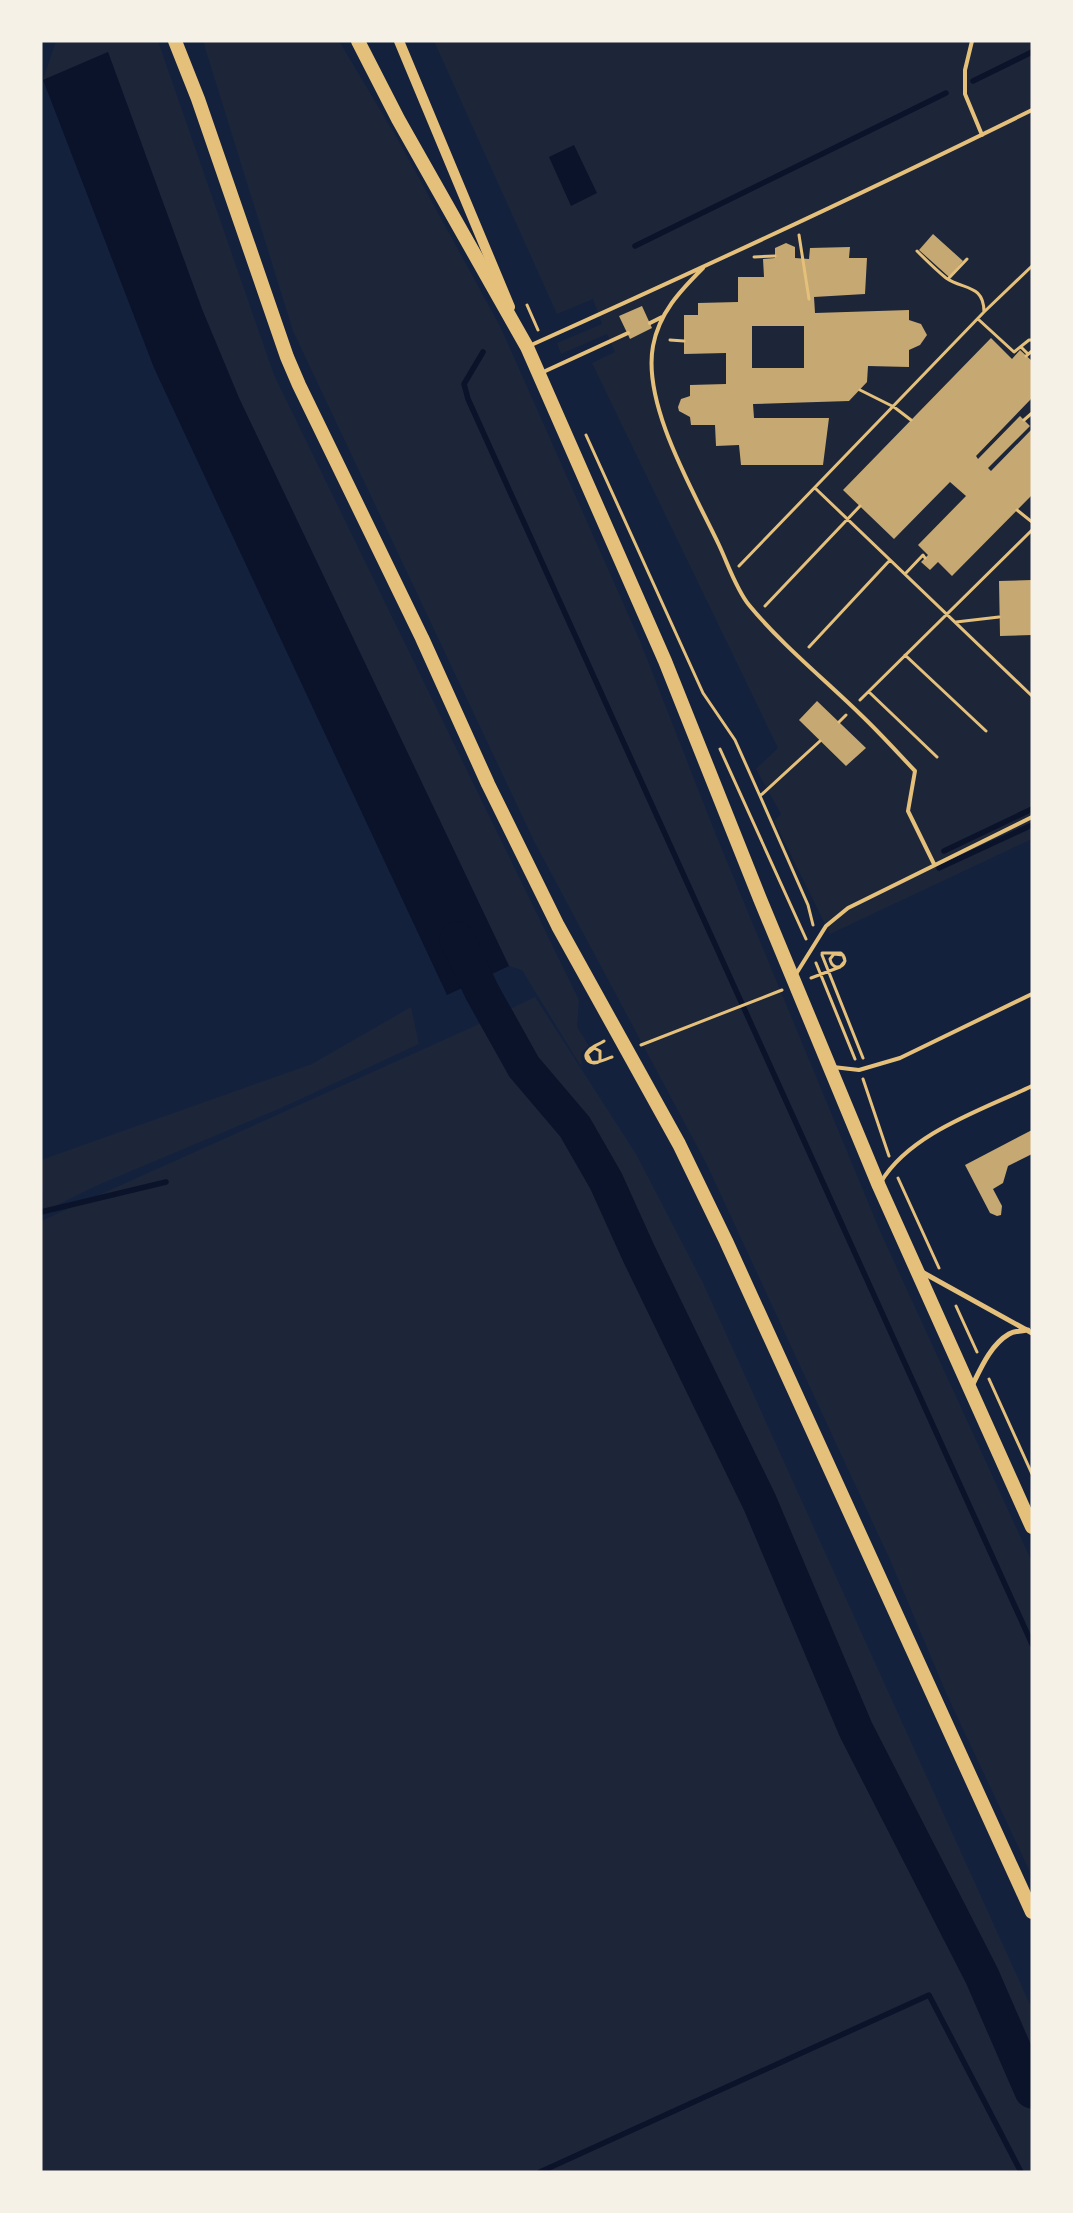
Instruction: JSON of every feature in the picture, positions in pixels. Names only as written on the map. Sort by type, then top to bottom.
[{"type":"highway","points":[[175,41],[198,99],[284,348],[299,385],[422,638],[488,784],[558,926],[679,1144],[722,1232],[1032,1912]]},
{"type":"highway","points":[[358,41],[398,119],[532,345],[538,374],[665,661],[879,1186],[1032,1527]]},
{"type":"main road","points":[[399,41],[532,345]]},
{"type":"street","points":[[915,1268],[1030,1331]]},
{"type":"street","points":[[970,1391],[982,1365],[996,1346],[1010,1333],[1030,1331]]},
{"type":"lane","points":[[972,41],[965,70],[965,94],[982,135]]},
{"type":"lane","points":[[532,345],[703,268],[1032,110]]},
{"type":"lane","points":[[703,268],[675,297],[662,318],[652,348],[652,375],[660,412],[671,445],[742,595],[779,638],[853,707],[915,771],[908,811],[934,864]]},
{"type":"lane","points":[[650,323],[662,318]]},
{"type":"lane","points":[[538,374],[628,333]]},
{"type":"lane","points":[[795,983],[810,948],[835,916],[934,864],[1032,817]]},
{"type":"lane","points":[[830,1067],[860,1070],[900,1058],[1032,994]]},
{"type":"lane","points":[[879,1186],[892,1166],[915,1144],[931,1134],[1032,1086]]},
{"type":"path","points":[[799,234],[809,299]]},
{"type":"path","points":[[917,251],[948,279],[974,289],[984,304],[984,312]]},
{"type":"path","points":[[750,257],[776,256]]},
{"type":"path","points":[[948,279],[967,259]]},
{"type":"path","points":[[739,566],[984,312],[1031,266]]},
{"type":"path","points":[[527,305],[543,340]]},
{"type":"path","points":[[522,308],[532,345]]},
{"type":"path","points":[[978,319],[1014,352],[1032,340]]},
{"type":"path","points":[[670,340],[684,341]]},
{"type":"path","points":[[1021,347],[1027,355],[1032,351]]},
{"type":"path","points":[[860,390],[894,407],[911,420]]},
{"type":"path","points":[[1024,420],[1032,413]]},
{"type":"path","points":[[584,430],[703,693],[735,740],[760,796],[808,905],[816,940],[867,1068]]},
{"type":"path","points":[[815,488],[1032,696]]},
{"type":"path","points":[[764,606],[860,506]]},
{"type":"path","points":[[1017,510],[1032,522]]},
{"type":"path","points":[[839,722],[1032,530]]},
{"type":"path","points":[[905,574],[923,555],[925,558]]},
{"type":"path","points":[[809,647],[890,560]]},
{"type":"path","points":[[956,622],[1000,617]]},
{"type":"path","points":[[905,655],[986,731]]},
{"type":"path","points":[[869,692],[937,757]]},
{"type":"path","points":[[716,740],[810,948],[860,1070],[892,1166],[1032,1474]]},
{"type":"path","points":[[760,796],[820,741]]},
{"type":"path","points":[[634,1048],[795,983],[832,970],[840,967],[845,962],[843,955],[834,954],[830,960],[835,968],[838,968],[843,966],[845,962],[845,956],[839,952],[821,953]]},
{"type":"path","points":[[591,1048],[587,1052],[586,1057],[588,1062],[593,1064],[598,1063],[600,1061],[602,1056],[598,1049],[594,1048],[587,1054],[589,1061],[593,1063],[595,1063],[598,1062],[607,1059],[616,1055]]},
{"type":"shaded area","points":[[56,41],[158,41],[274,375],[579,1000],[577,1027],[589,1046],[581,1053],[582,1068],[522,970],[509,966],[239,398],[202,309],[108,52],[43,80]]},
{"type":"shaded area","points":[[203,41],[339,41],[397,138],[500,326],[640,641],[716,835],[880,1231],[1032,1562],[1032,1876],[947,1695],[891,1562],[707,1165],[534,841],[293,331]]},
{"type":"shaded area","points":[[434,41],[1032,41],[1032,839],[830,934],[774,821],[781,814],[756,769],[778,748],[592,363],[615,352],[607,334],[561,354],[557,343],[602,324],[593,299],[557,314]]},
{"type":"shaded area","points":[[108,52],[202,309],[239,398],[509,966],[447,995],[154,368],[43,80]]},
{"type":"shaded area","points":[[574,145],[597,193],[571,206],[549,157]]},
{"type":"shaded area","points":[[535,997],[636,1154],[703,1283],[1032,2009],[1032,2172],[41,2172],[41,1221],[466,1030]]},
{"type":"shaded area","points":[[411,1007],[419,1044],[281,1108],[98,1185],[43,1212],[41,1160],[312,1064]]},
{"type":"building","points":[[933,234],[963,261],[949,277],[919,250]]},
{"type":"building","points":[[786,243],[795,247],[795,258],[809,259],[810,248],[850,247],[849,258],[867,258],[865,294],[814,297],[815,313],[909,310],[909,320],[921,324],[927,335],[920,345],[909,350],[909,367],[868,366],[867,382],[849,401],[753,404],[754,418],[829,418],[823,465],[741,465],[739,445],[716,446],[715,425],[691,425],[690,417],[679,411],[678,407],[681,399],[690,396],[690,385],[726,384],[726,353],[684,354],[684,315],[698,315],[698,303],[738,302],[738,277],[764,277],[763,259],[775,258],[775,248]],"holes":[[[752,326],[804,326],[804,368],[752,368]]]},
{"type":"building","points":[[642,306],[652,328],[630,339],[619,316]]},
{"type":"building","points":[[991,338],[1012,359],[1020,350],[1032,361],[1032,398],[976,456],[978,459],[1020,416],[1030,426],[988,468],[991,471],[1032,429],[1032,495],[952,576],[938,562],[930,570],[921,562],[928,555],[918,545],[966,496],[950,482],[894,539],[843,490]]},
{"type":"building","points":[[1032,580],[1032,635],[1000,636],[999,581]]},
{"type":"building","points":[[817,701],[866,748],[846,766],[799,720]]},
{"type":"building","points":[[1032,1130],[1032,1154],[1008,1166],[1003,1183],[993,1189],[1002,1206],[1001,1215],[997,1216],[990,1213],[965,1165]]},
{"type":"waterway","points":[[973,81],[1032,52]]},
{"type":"waterway","points":[[635,246],[946,93]]},
{"type":"waterway","points":[[483,352],[464,384],[468,399],[1032,1644]]},
{"type":"waterway","points":[[944,851],[1032,809]]},
{"type":"waterway","points":[[939,868],[1032,825]]},
{"type":"waterway","points":[[457,939],[482,992],[524,1067],[575,1127],[606,1181],[639,1254],[760,1503],[856,1730],[982,1976],[1032,2091]]},
{"type":"waterway","points":[[41,1212],[166,1182]]},
{"type":"waterway","points":[[540,2172],[929,1995],[1021,2172]]}]
